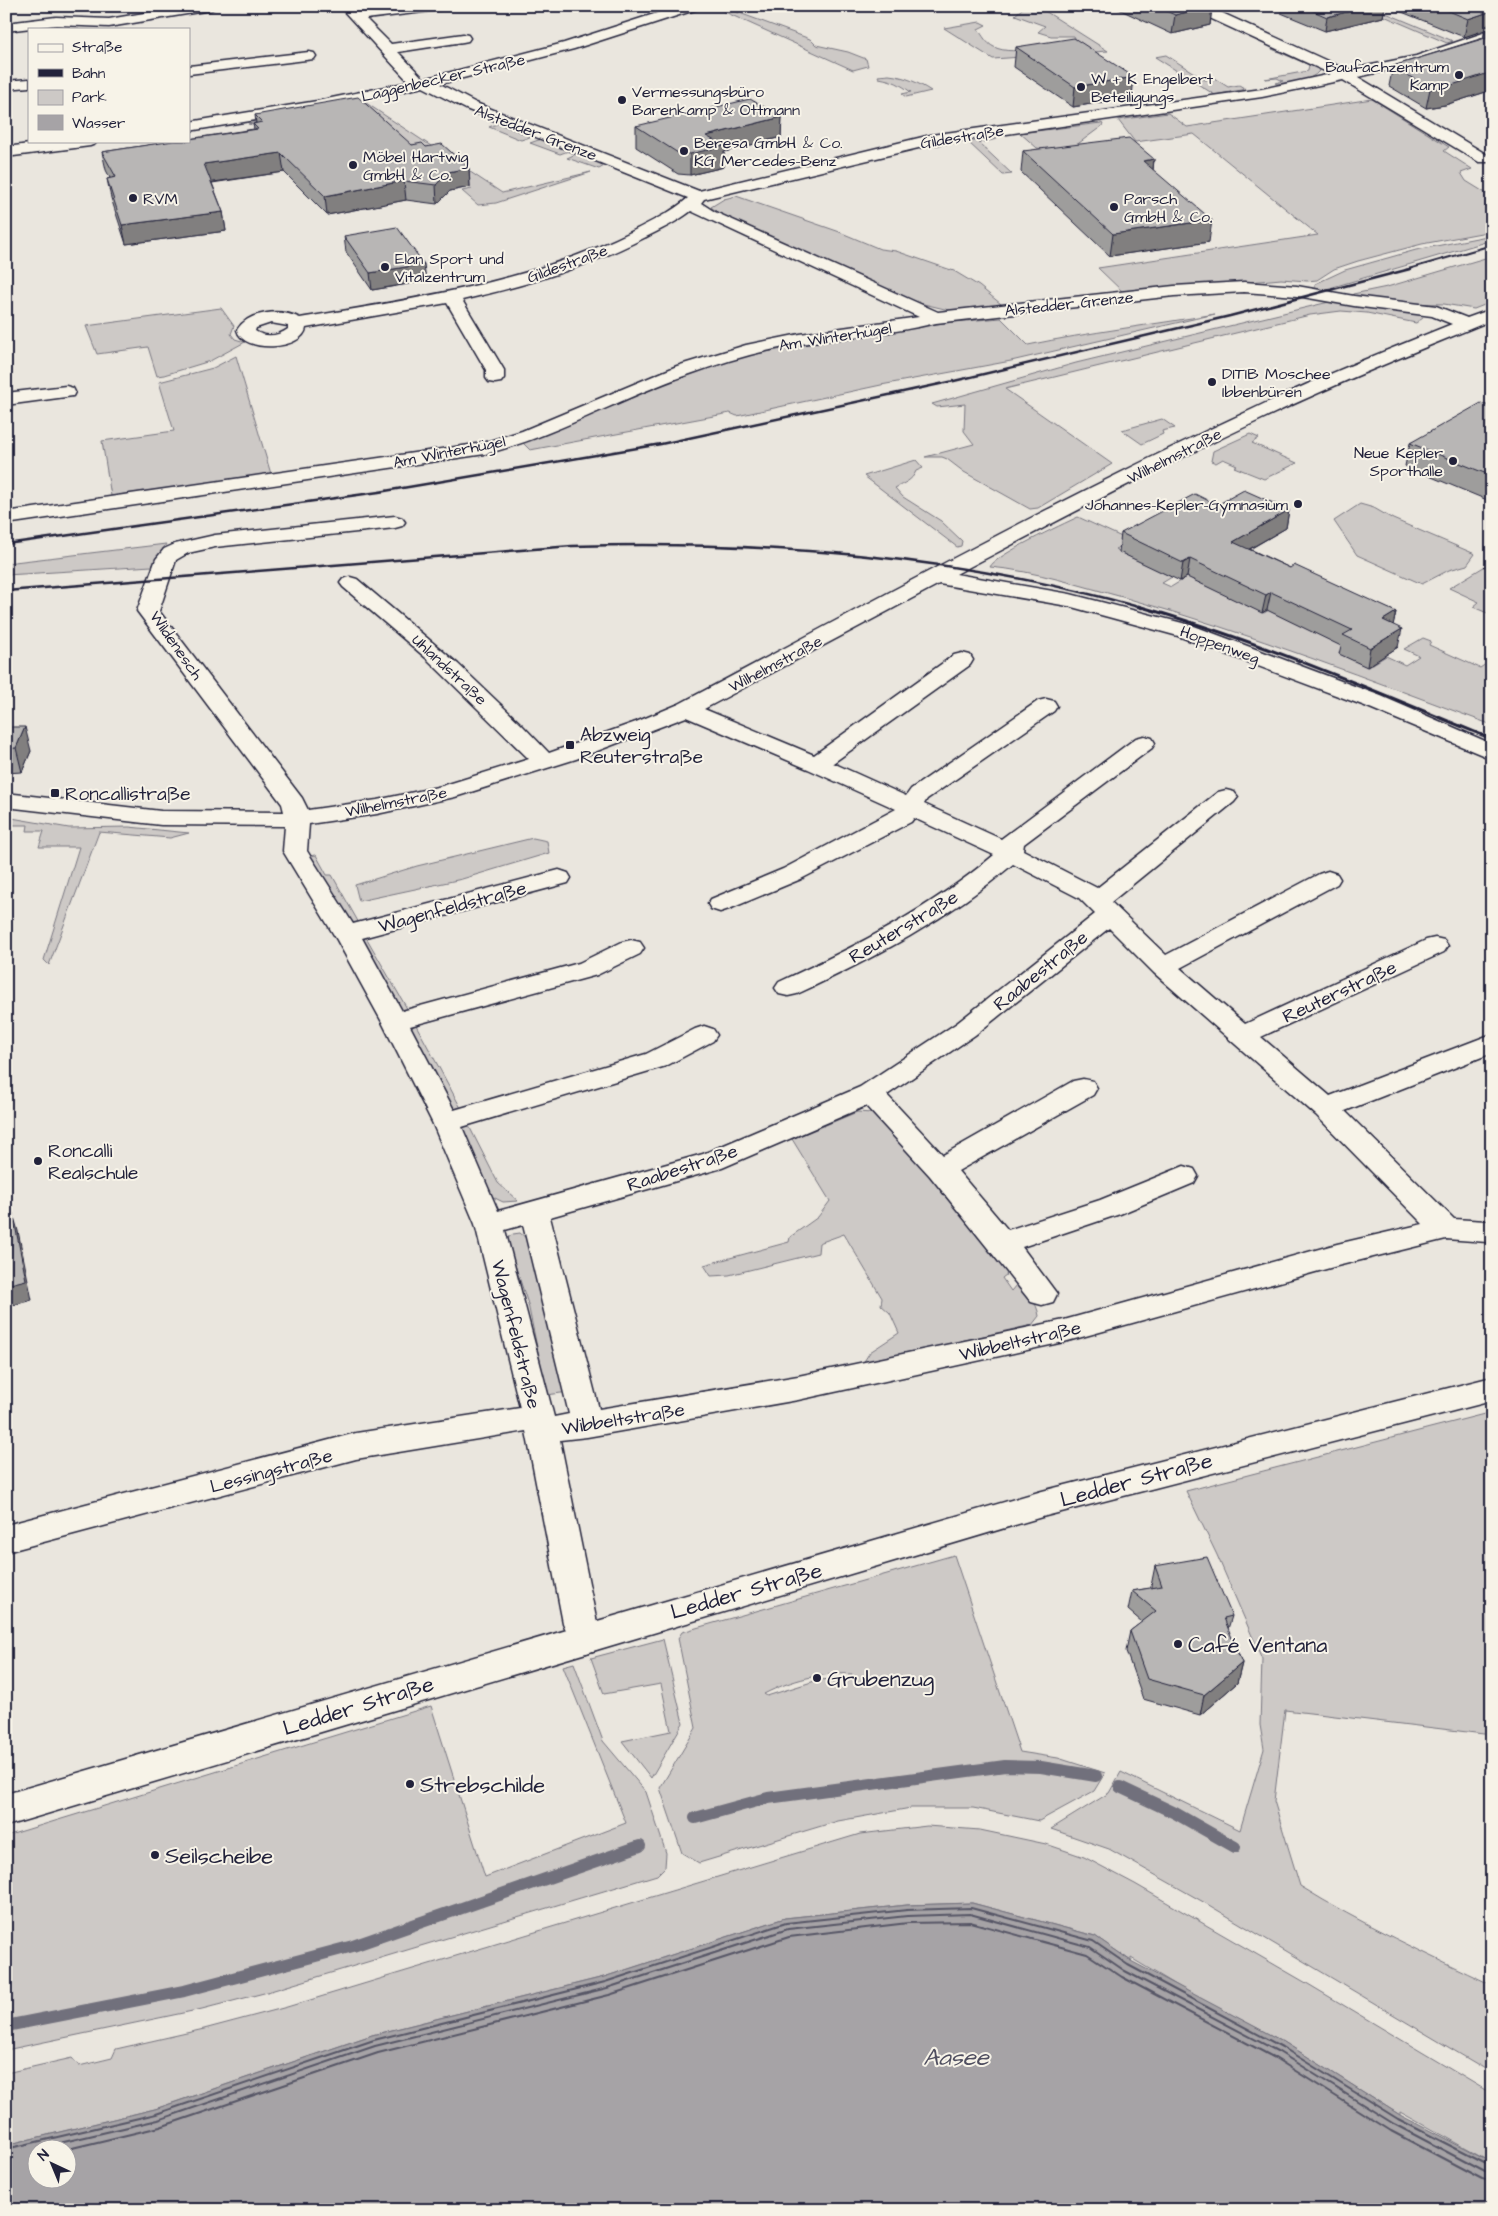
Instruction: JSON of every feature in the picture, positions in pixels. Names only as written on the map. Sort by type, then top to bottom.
[{"type":"street","points":[[6,27],[109,23],[211,6]]},
{"type":"street","name":"Alstedder Grenze","points":[[346,6],[416,81],[430,85],[471,106],[695,200],[708,215],[936,318],[1174,291],[1244,287],[1298,291],[1354,301],[1436,311],[1468,324]]},
{"type":"street","points":[[357,16],[440,6]]},
{"type":"street","name":"Laggenbecker Straße","points":[[190,127],[322,104],[424,83],[590,40],[692,6]]},
{"type":"street","points":[[1195,6],[1315,59],[1347,76],[1484,159]]},
{"type":"street","name":"Gildestraße","points":[[297,324],[452,297],[527,278],[587,259],[647,230],[695,200],[931,140],[1262,93],[1347,76],[1420,58],[1492,34]]},
{"type":"street","points":[[388,49],[463,38]]},
{"type":"street","points":[[190,70],[283,56],[309,56]]},
{"type":"street","points":[[6,85],[28,83]]},
{"type":"street","points":[[6,152],[82,142]]},
{"type":"street","points":[[452,297],[494,370],[495,378]]},
{"type":"street","name":"Wilhelmstraße","points":[[6,800],[161,818],[298,819],[377,808],[447,792],[544,762],[644,727],[688,709],[937,577],[1229,427],[1357,368],[1492,314]]},
{"type":"street","name":"Am Winterhügel","points":[[6,518],[484,448],[528,435],[683,370],[752,349],[800,339],[901,326],[936,318]]},
{"type":"street","points":[[6,400],[66,392]]},
{"type":"street","name":"Wildenesch","points":[[298,819],[294,803],[148,610],[166,559],[171,553],[182,548],[215,541],[395,522]]},
{"type":"street","name":"Hoppenweg","points":[[937,577],[1070,600],[1186,631],[1373,701],[1492,752]]},
{"type":"street","name":"Uhlandstraße","points":[[350,583],[393,617],[442,660],[544,762]]},
{"type":"street","points":[[816,764],[962,660]]},
{"type":"street","points":[[720,904],[792,874],[903,816],[920,794],[1046,706]]},
{"type":"street","points":[[688,709],[709,720],[816,764],[1011,852],[1088,893],[1163,967],[1326,1108],[1446,1229]]},
{"type":"street","name":"Reuterstraße","points":[[788,988],[846,962],[983,878],[1011,852],[1012,841],[1144,743]]},
{"type":"street","points":[[1104,907],[1226,797]]},
{"type":"street","name":"Wagenfeldstraße","points":[[298,819],[295,850],[346,934],[395,1022],[446,1122],[489,1224],[540,1424],[580,1623],[586,1639]]},
{"type":"street","name":"Wagenfeldstraße","points":[[346,934],[559,878]]},
{"type":"street","points":[[1163,967],[1328,879]]},
{"type":"street","name":"Raabestraße","points":[[489,1224],[712,1161],[870,1094],[966,1029],[1104,907]]},
{"type":"street","name":"Reuterstraße","points":[[1243,1035],[1435,946]]},
{"type":"street","points":[[395,1022],[588,969],[631,948]]},
{"type":"street","points":[[446,1122],[656,1060],[704,1035]]},
{"type":"street","points":[[1326,1108],[1492,1043]]},
{"type":"street","points":[[940,1169],[1083,1088]]},
{"type":"street","points":[[870,1094],[940,1169],[1042,1294]]},
{"type":"street","points":[[1002,1243],[1110,1207],[1184,1176]]},
{"type":"street","points":[[534,1211],[587,1425]]},
{"type":"street","name":"Wibbeltstraße","points":[[540,1424],[587,1425],[798,1388],[1064,1331],[1337,1255],[1446,1229],[1487,1232],[1492,1230]]},
{"type":"street","name":"Ledder Straße","points":[[6,1810],[1042,1504],[1492,1389]]},
{"type":"street","name":"Lessingstraße","points":[[6,1538],[356,1446],[540,1424]]},
{"type":"green space","points":[[1021,6],[1037,6],[1108,51],[993,59],[944,28],[980,22],[986,25],[978,29],[989,43],[1002,50],[1012,51],[1034,49],[1076,40],[1074,36],[1051,36],[1038,32],[1045,26],[1015,15],[1023,8]]},
{"type":"green space","points":[[1369,6],[1453,41],[1447,43],[1370,10]]},
{"type":"green space","points":[[716,8],[734,11],[810,39],[816,45],[848,52],[866,59],[868,66],[853,70]]},
{"type":"green space","points":[[1276,48],[1315,66],[1319,71],[1311,77],[1293,82],[1277,84],[1275,83],[1283,81],[1277,78],[1265,79],[1308,71],[1309,65],[1272,49]]},
{"type":"green space","points":[[1166,55],[1205,80],[1214,78],[1228,87],[1239,85],[1246,89],[1215,95],[1155,57]]},
{"type":"green space","points":[[889,75],[911,80],[931,91],[906,97],[902,94],[911,92],[896,83],[879,78],[878,76]]},
{"type":"green space","points":[[1372,99],[1449,147],[1444,151],[1472,169],[1461,173],[1466,181],[1492,197],[1492,231],[1422,244],[1358,261],[1334,269],[1317,280],[1307,281],[1281,279],[1125,294],[1098,268],[1318,235],[1194,134],[1135,142],[1118,120],[1168,113],[1187,127]]},
{"type":"green space","points":[[363,101],[502,193],[591,172],[496,203],[478,205],[462,191],[472,189],[444,163],[248,124]]},
{"type":"green space","points":[[499,123],[533,136],[521,140],[489,127]]},
{"type":"green space","points":[[1103,124],[1102,126],[1075,146],[1048,150],[1037,148],[1020,133]]},
{"type":"green space","points":[[995,137],[997,139],[979,143],[1012,174],[1003,175],[968,142]]},
{"type":"green space","points":[[541,139],[571,150],[560,154],[530,143]]},
{"type":"green space","points":[[578,153],[606,165],[599,169],[567,158]]},
{"type":"green space","points":[[736,196],[837,231],[880,249],[896,251],[954,271],[979,286],[1001,304],[998,309],[953,311],[911,301],[717,212],[711,207],[724,199]]},
{"type":"green space","points":[[1492,235],[1492,240],[1323,290],[1315,288],[1315,284],[1345,270],[1416,250]]},
{"type":"green space","points":[[1492,256],[1492,302],[1474,309],[1444,304],[1403,303],[1351,297],[1353,294],[1387,287]]},
{"type":"green space","points":[[1333,301],[1418,313],[1423,318],[1416,323],[1367,313],[1341,311],[1310,315],[1005,389],[1112,464],[1038,508],[1030,509],[964,472],[947,459],[942,457],[925,457],[974,444],[964,431],[965,404],[937,407],[932,404],[1076,363]]},
{"type":"green space","points":[[221,308],[234,326],[231,334],[235,339],[245,342],[210,361],[157,376],[148,347],[97,354],[86,326]]},
{"type":"green space","points":[[1215,314],[1011,361],[881,385],[737,416],[730,413],[530,450],[521,441],[664,380],[751,355],[824,341],[943,323],[1001,318],[1028,345]]},
{"type":"green space","points":[[236,356],[271,474],[111,496],[102,441],[174,431],[159,382],[213,368]]},
{"type":"green space","points":[[1162,419],[1175,428],[1162,431],[1163,434],[1142,444],[1122,430]]},
{"type":"green space","points":[[1250,434],[1259,438],[1252,443],[1297,463],[1264,479],[1234,467],[1237,465],[1223,459],[1216,463],[1211,461],[1213,451]]},
{"type":"green space","points":[[916,460],[923,468],[916,471],[912,477],[895,488],[903,497],[941,521],[962,541],[961,546],[957,547],[864,476]]},
{"type":"green space","points":[[1360,504],[1374,508],[1393,519],[1475,554],[1467,565],[1449,570],[1422,584],[1357,555],[1334,521]]},
{"type":"green space","points":[[1078,517],[1126,539],[1125,544],[1115,549],[1172,577],[1162,583],[1171,587],[1186,576],[1264,613],[1269,610],[1349,649],[1341,654],[1368,667],[1386,656],[1405,665],[1419,656],[1404,649],[1423,638],[1431,641],[1429,645],[1480,668],[1492,660],[1490,698],[1492,725],[1218,626],[1058,580],[990,567],[994,562],[1016,548]]},
{"type":"green space","points":[[166,544],[152,566],[6,575],[6,563]]},
{"type":"green space","points":[[1492,562],[1492,615],[1473,607],[1479,602],[1449,588]]},
{"type":"green space","points":[[6,817],[69,828],[129,827],[189,833],[170,838],[99,832],[49,965],[44,960],[79,847],[39,847],[44,831],[27,831],[28,825],[6,825]]},
{"type":"green space","points":[[533,838],[547,841],[549,853],[462,879],[359,901],[355,885],[417,866]]},
{"type":"green space","points":[[316,855],[327,875],[332,875],[360,925],[350,923],[310,856]]},
{"type":"green space","points":[[366,937],[409,1012],[397,1009],[361,942]]},
{"type":"green space","points":[[416,1025],[462,1110],[451,1108],[410,1028]]},
{"type":"green space","points":[[857,1112],[872,1113],[884,1122],[928,1170],[942,1193],[1011,1271],[1002,1278],[1011,1291],[1016,1285],[1031,1297],[1039,1316],[1032,1325],[863,1363],[870,1352],[899,1333],[890,1313],[881,1305],[882,1298],[844,1234],[819,1243],[818,1253],[729,1275],[711,1276],[704,1265],[789,1242],[790,1237],[818,1217],[830,1201],[792,1139]]},
{"type":"green space","points":[[468,1124],[498,1183],[518,1201],[503,1202],[491,1196],[462,1128]]},
{"type":"green space","points":[[520,1233],[525,1237],[541,1274],[568,1392],[547,1395],[528,1304],[508,1244],[508,1238],[513,1234]]},
{"type":"green space","points":[[1492,1412],[1492,1735],[1285,1710],[1274,1801],[1300,1886],[1370,1926],[1492,1985],[1492,2073],[1207,1904],[1109,1849],[1051,1829],[1109,1793],[1121,1772],[1240,1830],[1264,1749],[1260,1725],[1262,1659],[1217,1555],[1186,1491]]},
{"type":"green space","points":[[954,1555],[1020,1752],[1058,1758],[1105,1773],[1094,1791],[1039,1821],[973,1808],[911,1808],[838,1821],[699,1863],[682,1853],[660,1788],[696,1728],[678,1638],[682,1632]],"holes":[[[829,1674],[852,1674],[851,1678],[818,1680],[767,1696],[764,1694],[807,1678]]]},
{"type":"green space","points":[[663,1639],[683,1723],[651,1778],[622,1741],[671,1731],[661,1684],[604,1694],[591,1658]]},
{"type":"green space","points":[[574,1663],[603,1741],[646,1792],[666,1853],[665,1867],[657,1875],[264,1993],[202,2009],[6,2050],[6,1836],[431,1706],[485,1877],[626,1823],[563,1666]]},
{"type":"green space","points":[[927,1826],[980,1830],[1046,1844],[1084,1857],[1135,1884],[1308,1984],[1492,2094],[1492,2163],[1400,2112],[1400,2115],[1284,2042],[1193,1995],[1131,1958],[1131,1961],[1095,1936],[972,1903],[907,1905],[785,1918],[604,1977],[372,2035],[155,2109],[35,2138],[28,2138],[28,2140],[6,2145],[6,2073],[72,2058],[79,2066],[112,2058],[116,2049],[204,2029],[287,2007],[860,1834]]},
{"type":"water","name":"Aasee","points":[[972,1903],[1095,1936],[1131,1961],[1284,2042],[1400,2115],[1492,2163],[1492,2210],[6,2210],[6,2145],[28,2140],[28,2188],[78,2188],[78,2138],[35,2138],[155,2109],[372,2035],[604,1977],[785,1918],[907,1905]]},
{"type":"building","points":[[1155,6],[1212,6],[1175,15]]},
{"type":"building","points":[[1302,6],[1370,6],[1327,17]]},
{"type":"building","points":[[1437,6],[1492,6],[1492,11],[1468,19]]},
{"type":"building","points":[[1492,36],[1492,72],[1449,86],[1430,89],[1393,66]]},
{"type":"building","points":[[1074,38],[1134,77],[1075,87],[1016,47]]},
{"type":"building","points":[[358,97],[412,145],[422,143],[426,147],[442,144],[469,168],[448,172],[436,185],[404,181],[325,196],[281,153],[204,164],[223,212],[122,225],[107,179],[116,177],[102,152],[167,142],[190,142],[190,139],[258,129],[253,124],[262,122],[255,115]]},
{"type":"building","points":[[750,99],[782,117],[706,136],[724,146],[690,154],[678,153],[636,126]]},
{"type":"building","points":[[1129,138],[1154,159],[1143,161],[1212,220],[1113,234],[1023,151]]},
{"type":"building","points":[[397,227],[424,264],[370,273],[344,236]]},
{"type":"building","points":[[1481,403],[1492,407],[1492,476],[1410,443]]},
{"type":"building","points":[[1244,490],[1289,510],[1233,542],[1290,568],[1294,565],[1396,612],[1383,620],[1402,629],[1370,648],[1343,635],[1352,630],[1271,592],[1266,595],[1190,559],[1183,563],[1121,533],[1195,494],[1217,505]]},
{"type":"building","points":[[6,727],[25,727],[16,748],[6,749]]},
{"type":"building","points":[[12,1210],[26,1280],[6,1285],[6,1212]]},
{"type":"building","name":"Café Ventana","points":[[1207,1557],[1232,1616],[1224,1618],[1242,1663],[1204,1695],[1147,1679],[1130,1631],[1156,1611],[1132,1591],[1162,1586],[1155,1566]]},
{"type":"waterway","points":[[695,1818],[768,1798],[1005,1766],[1041,1767],[1096,1776]]},
{"type":"waterway","points":[[1120,1787],[1175,1813],[1235,1847]]},
{"type":"waterway","points":[[6,2026],[184,1991],[353,1946],[640,1846]]},
{"type":"railway","points":[[1405,270],[1492,245]]},
{"type":"railway","points":[[6,544],[379,492],[661,444],[954,381],[1230,316],[1410,269]]},
{"type":"railway","points":[[6,591],[572,546],[716,546],[860,555],[931,564],[1002,575],[1142,608]]},
{"type":"railway","points":[[1138,606],[1273,651],[1492,739]]},
{"type":"place","name":"Baufachzentrum Kamp","points":[[1459,75]]},
{"type":"place","name":"W + K Engelbert Beteiligungs","points":[[1081,87]]},
{"type":"place","name":"Vermessungsbüro Barenkamp & Ottmann","points":[[622,100]]},
{"type":"place","name":"Beresa GmbH & Co. KG Mercedes-Benz","points":[[684,151]]},
{"type":"place","name":"Möbel Hartwig GmbH & Co.","points":[[353,165]]},
{"type":"place","name":"RVM","points":[[133,198]]},
{"type":"place","name":"Parsch GmbH & Co.","points":[[1114,207]]},
{"type":"place","name":"Elan Sport und Vitalzentrum","points":[[385,267]]},
{"type":"place","name":"DITIB Moschee Ibbenbüren","points":[[1212,382]]},
{"type":"place","name":"Neue Kepler Sporthalle","points":[[1453,461]]},
{"type":"place","name":"Johannes-Kepler-Gymnasium","points":[[1298,504]]},
{"type":"place","name":"Abzweig Reuterstraße","points":[[570,745]]},
{"type":"place","name":"Roncallistraße","points":[[55,793]]},
{"type":"place","name":"Roncalli Realschule","points":[[38,1161]]},
{"type":"place","name":"Café Ventana","points":[[1178,1644]]},
{"type":"place","name":"Grubenzug","points":[[817,1678]]},
{"type":"place","name":"Strebschilde","points":[[410,1784]]},
{"type":"place","name":"Seilscheibe","points":[[155,1855]]}]
